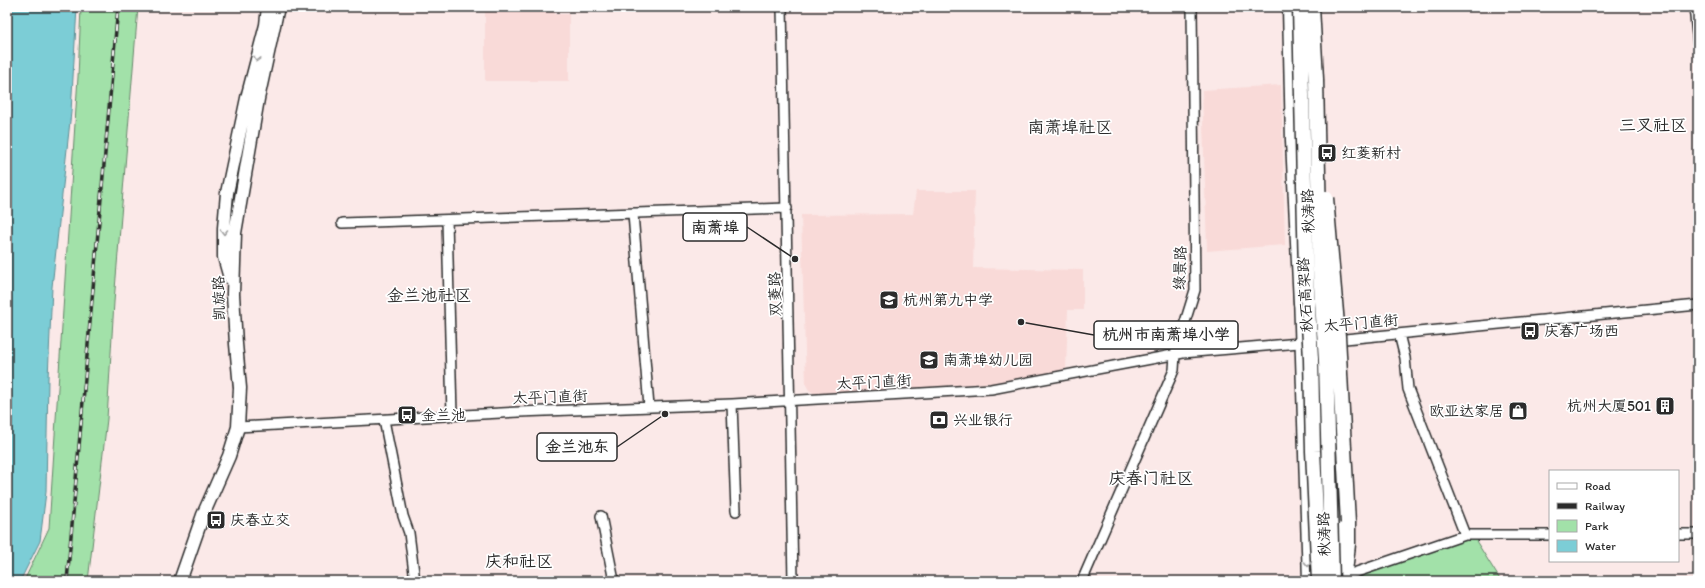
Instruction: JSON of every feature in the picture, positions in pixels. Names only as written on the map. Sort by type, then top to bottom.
[{"type":"highway","points":[[1290,7],[1301,303]]},
{"type":"highway","name":"秋石高架路","points":[[1300,7],[1306,274],[1311,359],[1313,451],[1319,581]]},
{"type":"highway","name":"秋石高架路","points":[[1312,7],[1316,79],[1320,271],[1326,360],[1332,581]]},
{"type":"highway","points":[[1316,79],[1338,336],[1348,523],[1345,580]]},
{"type":"main road","points":[[234,294],[224,257],[224,228],[227,193],[266,25],[268,7]]},
{"type":"main road","name":"凯旋路","points":[[180,581],[203,515],[228,456],[238,427],[240,388],[234,294],[235,233],[258,99],[278,7]]},
{"type":"main road","name":"秋涛路","points":[[1296,7],[1301,303],[1309,581]]},
{"type":"main road","name":"秋涛路","points":[[1317,7],[1325,254],[1332,340],[1341,533],[1345,580]]},
{"type":"main road","points":[[1345,339],[1345,580]]},
{"type":"street","name":"双菱路","points":[[782,7],[791,400],[793,581]]},
{"type":"street","name":"绿景路","points":[[1082,581],[1174,370],[1175,354],[1195,290],[1192,7]]},
{"type":"street","points":[[1694,7],[1698,44]]},
{"type":"street","points":[[342,223],[787,208]]},
{"type":"street","points":[[633,214],[649,407]]},
{"type":"street","points":[[447,220],[452,415]]},
{"type":"street","name":"太平门直街","points":[[238,427],[452,415],[732,404],[991,389],[1175,354],[1698,305]]},
{"type":"street","points":[[1399,334],[1405,358],[1408,389],[1465,535]]},
{"type":"street","points":[[732,404],[736,510]]},
{"type":"street","points":[[384,420],[403,516],[409,533],[415,581]]},
{"type":"street","points":[[601,516],[614,581]]},
{"type":"street","points":[[1679,534],[1698,534]]},
{"type":"street","points":[[1345,580],[1465,535],[1549,535]]},
{"type":"shaded area","points":[[485,7],[555,7],[555,14],[569,14],[569,81],[485,81]]},
{"type":"shaded area","points":[[1281,85],[1285,245],[1207,251],[1202,90]]},
{"type":"shaded area","name":"杭州第九中学","points":[[916,191],[975,191],[973,268],[1083,270],[1083,310],[1068,310],[1066,370],[992,383],[815,394],[809,390],[806,385],[801,215],[913,214]]},
{"type":"green space","points":[[81,7],[138,7],[114,302],[107,419],[88,581],[24,581],[49,528],[78,77]]},
{"type":"green space","points":[[1473,536],[1501,581],[1361,581],[1361,566]]},
{"type":"water","points":[[7,7],[77,7],[71,112],[52,287],[48,378],[46,492],[40,541],[20,581],[7,581]]},
{"type":"railway","points":[[67,581],[118,7]]},
{"type":"place","name":"红菱新村","points":[[1327,153]]},
{"type":"place","name":"南萧埠","points":[[795,259]]},
{"type":"place","name":"杭州第九中学","points":[[889,300]]},
{"type":"place","name":"杭州市南萧埠小学","points":[[1021,322]]},
{"type":"place","name":"庆春广场西","points":[[1530,331]]},
{"type":"place","name":"南萧埠幼儿园","points":[[929,360]]},
{"type":"place","name":"杭州大厦501","points":[[1665,406]]},
{"type":"place","name":"欧亚达家居","points":[[1518,411]]},
{"type":"place","name":"金兰池东","points":[[665,414]]},
{"type":"place","name":"金兰池","points":[[407,415]]},
{"type":"place","name":"兴业银行","points":[[939,420]]},
{"type":"place","name":"庆春立交","points":[[216,520]]},
{"type":"district","name":"三叉社区","points":[[1653,125]]},
{"type":"district","name":"南萧埠社区","points":[[1070,127]]},
{"type":"district","name":"金兰池社区","points":[[429,295]]},
{"type":"district","name":"庆春门社区","points":[[1151,478]]},
{"type":"district","name":"庆和社区","points":[[519,561]]}]
